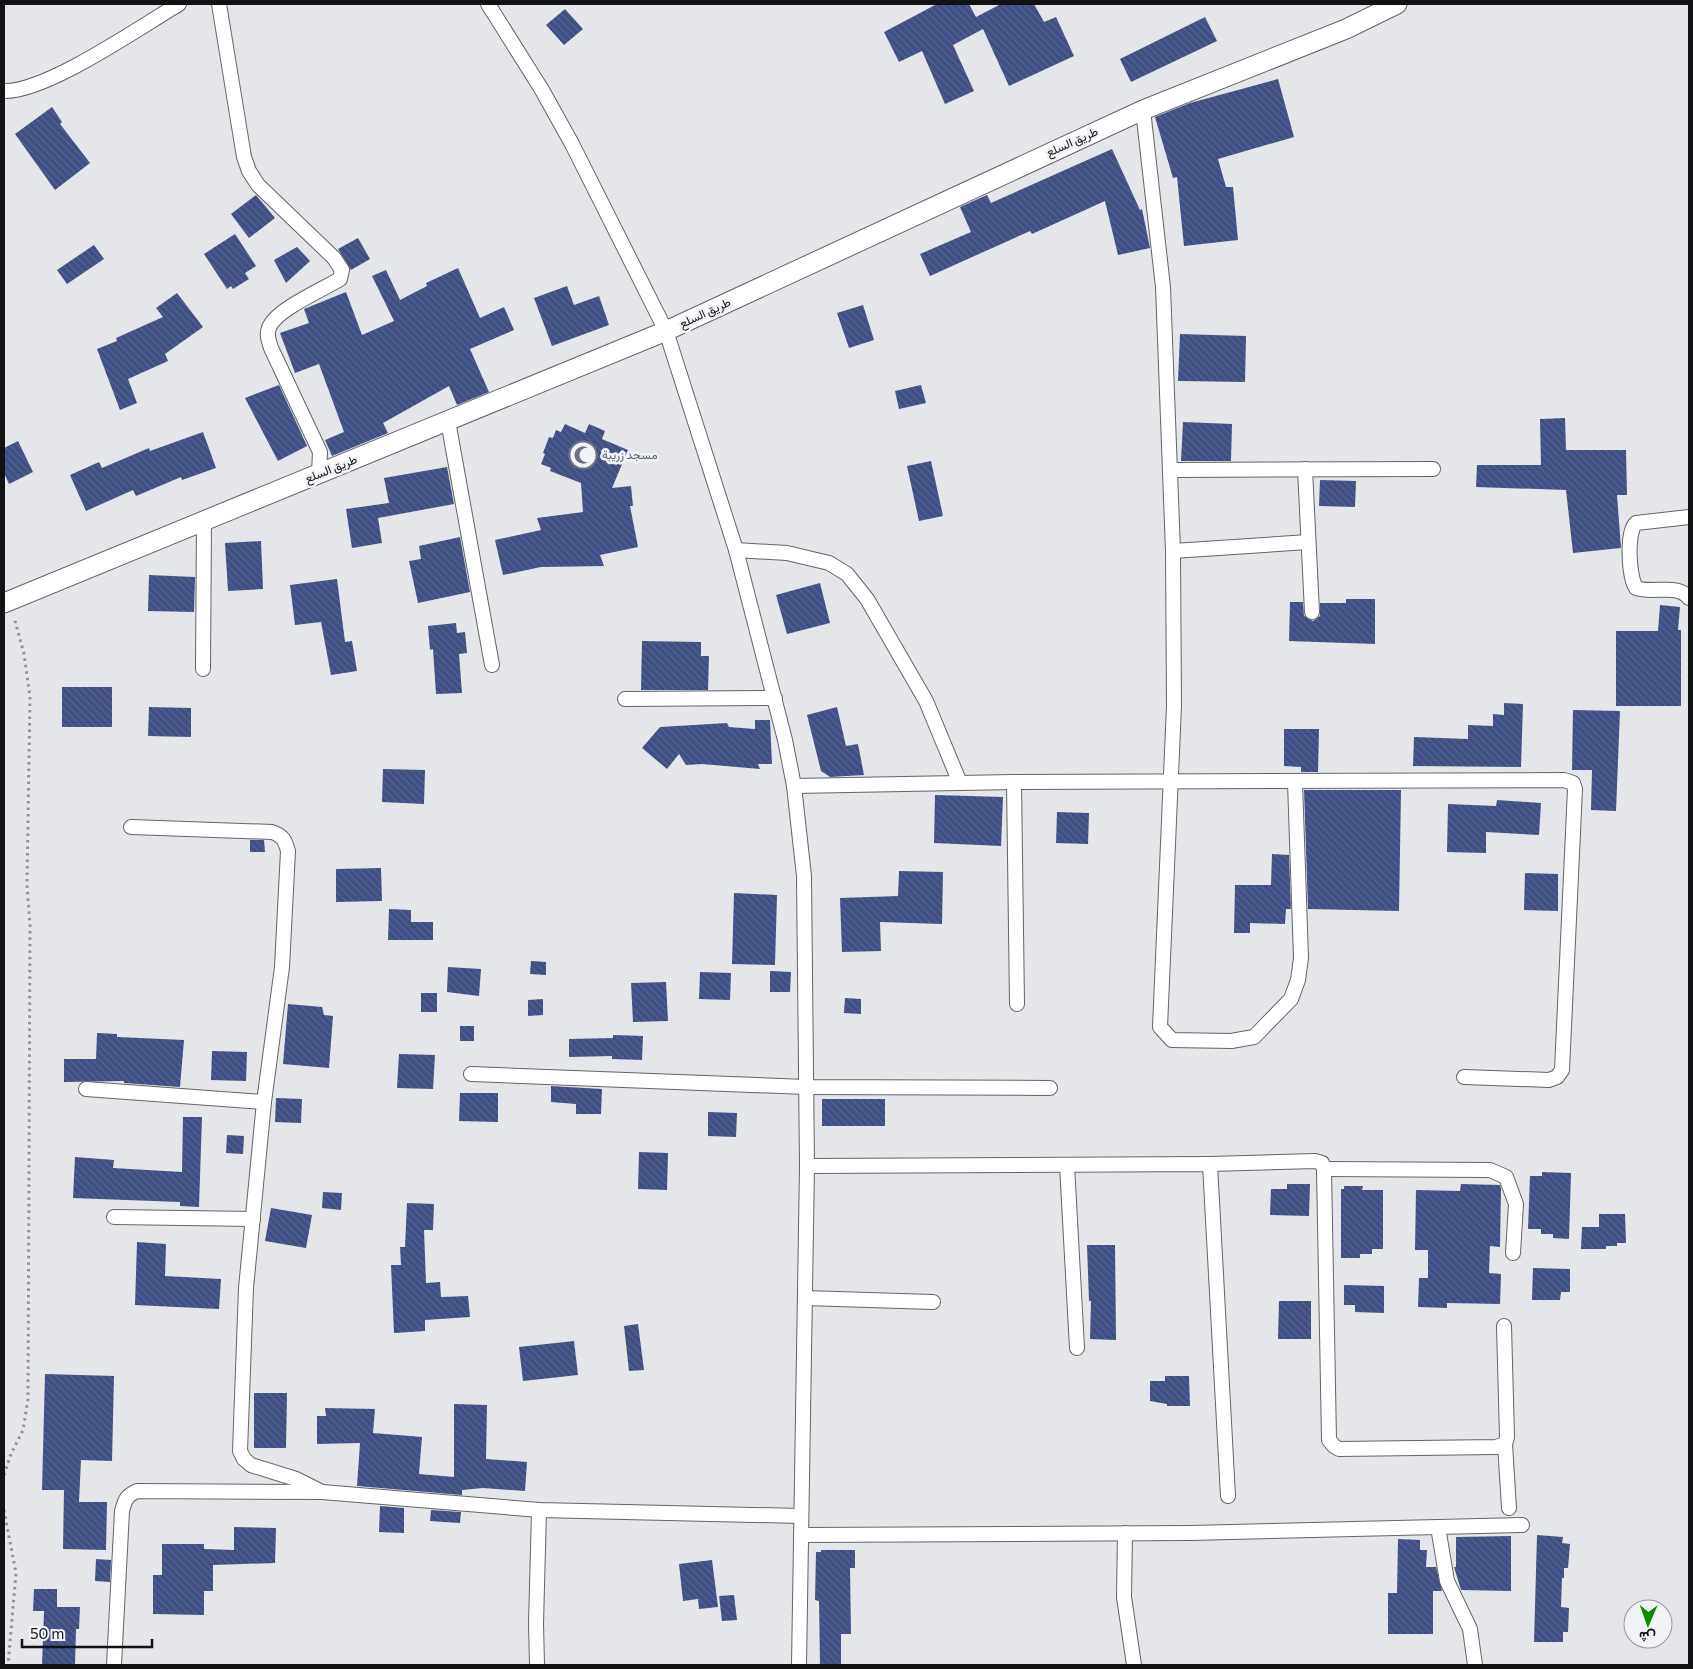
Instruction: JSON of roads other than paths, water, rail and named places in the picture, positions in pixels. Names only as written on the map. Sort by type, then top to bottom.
[{"type":"street","points":[[4,91],[36,84],[70,69],[179,4]]},
{"type":"street","points":[[219,4],[239,133],[249,171],[258,185],[334,258],[342,270],[340,279],[276,316],[268,329],[268,339],[320,452],[319,474]]},
{"type":"street","points":[[488,4],[542,90],[572,144],[666,331],[736,550],[774,698],[794,786],[804,876],[807,1166],[798,1665]]},
{"type":"street","name":"طريق السلع","points":[[6,599],[204,521],[666,331],[1143,110],[1346,29],[1397,4]]},
{"type":"street","points":[[1143,110],[1163,287],[1172,470],[1174,706],[1160,1027],[1172,1040],[1231,1041],[1254,1037],[1291,999],[1298,980],[1301,958],[1295,782]]},
{"type":"street","points":[[448,421],[492,665]]},
{"type":"street","points":[[1305,469],[1312,612]]},
{"type":"street","points":[[1172,470],[1432,469]]},
{"type":"street","points":[[1689,516],[1636,523],[1630,532],[1632,581],[1636,588],[1644,591],[1677,590],[1685,593],[1689,598]]},
{"type":"street","points":[[203,669],[204,521]]},
{"type":"street","points":[[1173,550],[1308,542]]},
{"type":"street","points":[[736,550],[787,553],[829,563],[847,574],[867,599],[926,701],[960,782]]},
{"type":"street","points":[[625,699],[774,698]]},
{"type":"street","points":[[794,786],[960,782],[1564,780],[1573,783],[1575,789],[1562,1070],[1557,1076],[1549,1080],[1464,1077]]},
{"type":"street","points":[[1014,782],[1017,1004]]},
{"type":"street","points":[[131,827],[272,832],[280,835],[285,840],[289,862],[282,966],[264,1102],[246,1288],[240,1451],[250,1465],[296,1479],[322,1492]]},
{"type":"street","points":[[471,1074],[806,1087],[1050,1088]]},
{"type":"street","points":[[86,1090],[264,1102]]},
{"type":"street","points":[[807,1166],[1210,1164],[1315,1161],[1322,1163],[1324,1169],[1330,1440],[1339,1449],[1496,1447],[1505,1444]]},
{"type":"street","points":[[1067,1164],[1078,1348]]},
{"type":"street","points":[[1210,1164],[1228,1496]]},
{"type":"street","points":[[1324,1169],[1490,1170],[1506,1177],[1516,1204],[1514,1253]]},
{"type":"street","points":[[114,1217],[252,1219]]},
{"type":"street","points":[[805,1298],[933,1302]]},
{"type":"street","points":[[1504,1326],[1507,1437],[1505,1444],[1510,1508]]},
{"type":"street","points":[[114,1665],[122,1512],[125,1500],[129,1495],[148,1490],[322,1492],[539,1510],[801,1516]]},
{"type":"street","points":[[537,1665],[536,1624],[539,1510]]},
{"type":"street","points":[[801,1535],[1125,1533],[1522,1525]]},
{"type":"street","points":[[1438,1527],[1448,1581],[1470,1629],[1475,1665]]},
{"type":"street","points":[[1125,1533],[1124,1597],[1134,1665]]},
{"type":"place","name":"مسجد زريبة","points":[[583,455]]}]
